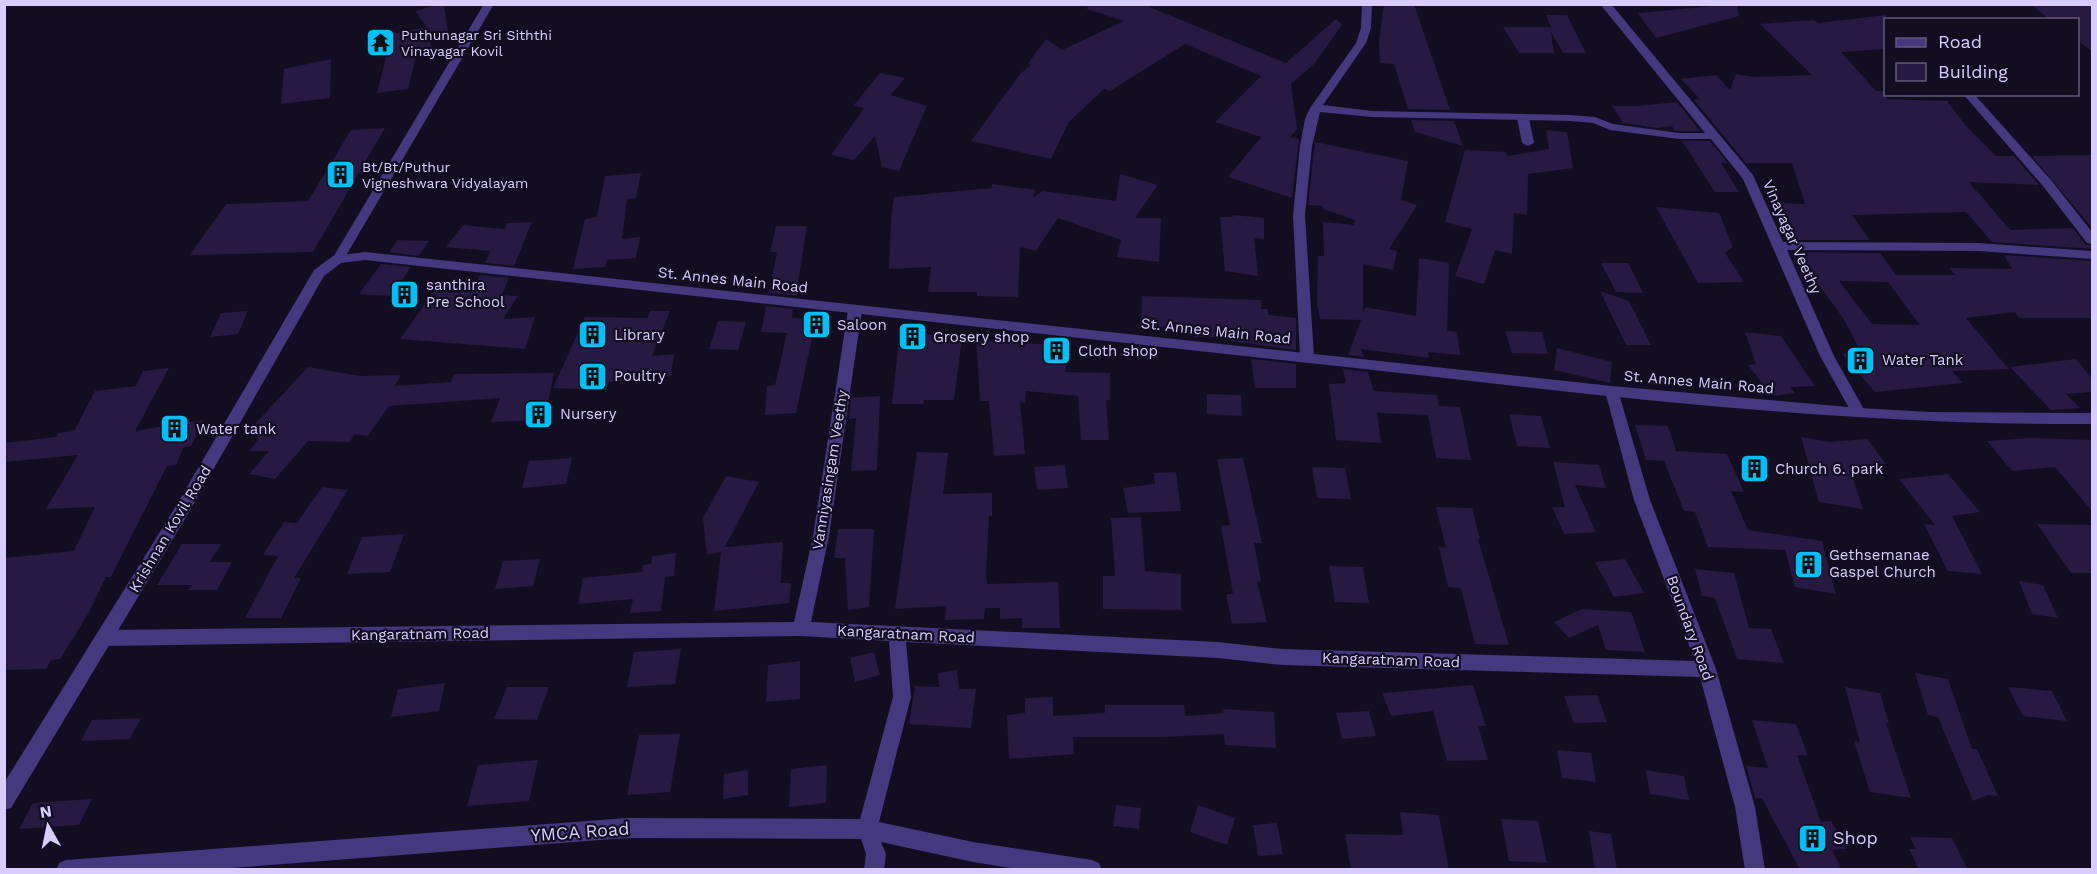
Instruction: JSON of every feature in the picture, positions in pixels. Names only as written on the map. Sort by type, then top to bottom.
[{"type":"street","name":"Krishnan Kovil Road","points":[[4,801],[179,515],[319,273],[338,259],[489,4]]},
{"type":"street","points":[[1307,357],[1299,214],[1305,146],[1311,118],[1316,108],[1361,43],[1366,28],[1367,4]]},
{"type":"street","name":"Vinayagar Veethy","points":[[1605,4],[1749,178],[1827,356],[1859,413]]},
{"type":"street","points":[[1970,96],[2047,183],[2092,240]]},
{"type":"street","points":[[1316,108],[1372,114],[1579,118],[1595,120],[1610,127],[1679,136],[1713,136]]},
{"type":"street","points":[[1523,118],[1527,143]]},
{"type":"street","points":[[1778,246],[1979,247],[2092,255]]},
{"type":"street","name":"St. Annes Main Road","points":[[338,259],[365,256],[1612,391],[1859,413],[1930,417],[2092,419]]},
{"type":"street","name":"Vanniyasingam Veethy","points":[[801,630],[821,536],[855,310]]},
{"type":"street","name":"Boundary Road","points":[[1612,391],[1642,500],[1707,669],[1745,807],[1755,870]]},
{"type":"street","name":"Kangaratnam Road","points":[[104,638],[801,630],[1218,650],[1282,657],[1707,669]]},
{"type":"street","points":[[874,870],[876,854],[867,829],[902,697],[897,633]]},
{"type":"street","name":"YMCA Road","points":[[66,870],[627,828],[867,829],[973,852],[1092,870]]},
{"type":"building","points":[[444,4],[448,33],[433,35],[428,29],[433,54],[416,57],[408,89],[377,93],[392,34],[427,27],[415,11]]},
{"type":"building","points":[[1088,4],[1142,4],[1286,63],[1336,19],[1342,25],[1314,64],[1291,84],[1297,129],[1290,137],[1299,139],[1292,198],[1228,177],[1261,137],[1215,122],[1261,76],[1185,44],[1110,91],[1104,89],[1069,122],[1051,159],[971,141],[1021,73],[1031,65],[1028,63],[1046,39],[1062,50],[1124,21],[1087,9]]},
{"type":"building","points":[[1384,4],[1414,4],[1450,110],[1408,109],[1394,64],[1380,63],[1379,41]]},
{"type":"building","points":[[1737,4],[1739,16],[1656,38],[1638,13]]},
{"type":"building","points":[[2031,4],[2092,4],[2092,52],[2079,41],[2079,18],[2048,18]]},
{"type":"building","points":[[1546,15],[1567,15],[1586,53],[1563,53],[1551,32],[1554,53],[1519,53],[1503,27],[1551,27]]},
{"type":"building","points":[[1886,15],[1884,18],[1884,49],[1841,52],[1876,91],[1884,91],[1886,99],[1947,101],[1966,126],[1996,156],[2014,156],[2039,185],[1969,182],[2010,230],[2073,228],[2085,244],[2092,246],[2092,249],[1992,242],[1966,212],[1852,215],[1870,240],[1795,240],[1775,203],[1805,204],[1792,163],[1746,163],[1694,100],[1700,99],[1681,79],[1716,75],[1730,90],[1736,74],[1754,77],[1812,75],[1760,24],[1814,20],[1818,23]]},
{"type":"building","points":[[331,59],[330,98],[281,104],[284,69]]},
{"type":"building","points":[[880,73],[905,78],[891,95],[927,106],[899,171],[882,167],[875,136],[854,160],[831,155],[864,108],[853,106]]},
{"type":"building","points":[[1677,102],[1700,131],[1679,131],[1674,130],[1672,126],[1657,128],[1623,123],[1612,106],[1637,106]]},
{"type":"building","points":[[1411,120],[1454,121],[1463,146],[1415,132]]},
{"type":"building","points":[[385,128],[313,252],[190,255],[226,204],[308,201],[351,130]]},
{"type":"building","points":[[1546,130],[1567,132],[1573,168],[1528,174],[1527,215],[1514,213],[1512,254],[1495,250],[1484,284],[1455,276],[1472,229],[1445,222],[1465,150],[1506,152],[1507,156],[1549,149]]},
{"type":"building","points":[[1682,141],[1710,141],[1728,163],[1721,163],[1739,192],[1715,192]]},
{"type":"building","points":[[1315,142],[1408,161],[1401,200],[1417,205],[1389,249],[1397,251],[1393,270],[1363,264],[1363,314],[1365,307],[1416,316],[1419,258],[1449,263],[1447,331],[1457,332],[1460,355],[1428,352],[1429,358],[1361,349],[1364,357],[1348,355],[1361,320],[1320,319],[1317,305],[1318,256],[1324,256],[1323,222],[1354,225],[1355,220],[1323,209],[1323,206],[1308,205]]},
{"type":"building","points":[[2092,155],[2092,228],[2032,156]]},
{"type":"building","points":[[641,173],[636,198],[627,199],[622,239],[640,237],[636,258],[607,260],[605,267],[573,269],[585,219],[597,217],[605,176]]},
{"type":"building","points":[[1120,174],[1158,185],[1135,218],[1161,218],[1159,262],[1117,257],[1121,240],[1058,218],[1036,251],[1020,247],[1018,297],[977,296],[977,292],[928,292],[931,267],[889,269],[894,197],[992,188],[992,184],[1036,190],[1032,198],[1043,191],[1116,201]]},
{"type":"building","points":[[1656,207],[1719,213],[1733,247],[1725,253],[1744,282],[1698,283]]},
{"type":"building","points":[[1233,215],[1264,218],[1264,239],[1254,238],[1258,276],[1225,271],[1220,217],[1233,217]]},
{"type":"building","points":[[532,222],[514,266],[485,263],[490,251],[446,247],[463,225],[505,229],[507,223]]},
{"type":"building","points":[[776,226],[807,226],[796,296],[769,293],[777,252],[770,252]]},
{"type":"building","points":[[398,240],[429,241],[419,256],[389,252]]},
{"type":"building","points":[[1799,252],[1880,253],[1896,275],[1955,275],[1950,268],[2012,269],[2004,255],[2092,261],[2092,318],[2019,318],[2015,312],[1966,318],[2009,369],[1952,371],[1963,383],[1875,392],[1842,354],[1861,352],[1843,318],[1816,281],[1803,281],[1799,272],[1805,266],[1797,254]],"holes":[[[1839,281],[1888,282],[1920,325],[1872,324]]]},
{"type":"building","points":[[1601,263],[1628,263],[1643,293],[1616,292]]},
{"type":"building","points":[[381,264],[411,267],[391,296],[359,294]]},
{"type":"building","points":[[480,275],[509,278],[502,295],[518,296],[503,319],[535,317],[525,349],[400,339],[435,290],[473,290]]},
{"type":"building","points":[[1600,291],[1629,301],[1651,345],[1626,345]]},
{"type":"building","points":[[1142,296],[1262,300],[1261,309],[1267,309],[1269,315],[1296,318],[1296,350],[1231,341],[1231,337],[1194,337],[1194,332],[1158,327],[1159,322],[1141,322]]},
{"type":"building","points":[[766,306],[793,309],[792,318],[816,319],[796,413],[765,415],[767,386],[775,385],[787,333],[761,332]]},
{"type":"building","points":[[248,311],[238,334],[210,337],[221,313]]},
{"type":"building","points":[[650,311],[670,311],[652,356],[674,354],[671,376],[609,382],[606,390],[553,388],[585,317],[647,318]]},
{"type":"building","points":[[718,321],[746,322],[738,350],[709,349]]},
{"type":"building","points":[[900,331],[962,338],[954,400],[924,400],[923,404],[892,404]]},
{"type":"building","points":[[1505,331],[1542,332],[1548,354],[1512,353]]},
{"type":"building","points":[[1745,332],[1781,336],[1815,386],[1790,387],[1795,393],[1772,396],[1748,365],[1756,364]]},
{"type":"building","points":[[976,340],[1069,346],[1065,372],[1110,373],[1110,400],[1106,400],[1109,440],[1081,440],[1078,396],[1026,391],[1025,403],[1020,402],[1025,454],[994,456],[989,401],[980,401]]},
{"type":"building","points":[[1557,348],[1612,362],[1610,383],[1554,370]]},
{"type":"building","points":[[1251,359],[1296,364],[1296,388],[1255,388]]},
{"type":"building","points":[[2076,359],[2092,379],[2092,392],[2066,394],[2080,408],[2051,410],[2010,367]]},
{"type":"building","points":[[308,367],[361,376],[401,375],[395,386],[451,382],[454,374],[554,373],[545,420],[491,422],[500,398],[389,406],[368,436],[354,434],[350,442],[308,441],[275,479],[249,474],[269,451],[250,451],[267,426],[255,424]]},
{"type":"building","points":[[169,368],[135,431],[203,420],[191,446],[184,447],[176,465],[167,466],[111,577],[106,577],[88,614],[60,659],[51,660],[46,669],[4,670],[4,558],[74,551],[95,507],[46,509],[78,455],[4,462],[4,443],[56,437],[58,433],[74,431],[95,391],[136,386],[143,371]]},
{"type":"building","points":[[1343,369],[1368,372],[1374,391],[1437,395],[1439,406],[1460,407],[1471,460],[1436,458],[1428,415],[1377,413],[1381,443],[1336,440],[1329,384],[1346,383]]},
{"type":"building","points":[[1207,394],[1241,395],[1242,416],[1207,414]]},
{"type":"building","points":[[880,396],[877,470],[851,471],[856,418],[849,419],[851,398]]},
{"type":"building","points":[[1509,414],[1541,416],[1550,448],[1517,446]]},
{"type":"building","points":[[1635,425],[1668,426],[1676,451],[1727,454],[1744,492],[1731,491],[1748,530],[1822,541],[1836,594],[1795,587],[1785,550],[1708,547],[1695,512],[1684,511],[1664,461],[1646,460]]},
{"type":"building","points":[[1801,437],[1830,442],[1867,439],[1886,464],[1849,467],[1863,509],[1819,502]]},
{"type":"building","points":[[2030,438],[2092,440],[2092,511],[2055,467],[2012,471],[1987,441]]},
{"type":"building","points":[[917,452],[948,453],[943,494],[992,493],[987,584],[1058,582],[1060,628],[1022,628],[1022,618],[1000,619],[1000,608],[985,608],[984,619],[945,620],[946,606],[895,609]]},
{"type":"building","points":[[572,458],[566,484],[522,488],[529,461]]},
{"type":"building","points":[[1243,458],[1262,543],[1254,543],[1261,581],[1257,582],[1267,622],[1232,624],[1226,594],[1233,594],[1221,526],[1230,525],[1217,459]]},
{"type":"building","points":[[1553,462],[1599,465],[1606,488],[1575,485],[1596,532],[1564,534],[1552,507],[1565,507]]},
{"type":"building","points":[[1065,465],[1068,488],[1037,490],[1034,467]]},
{"type":"building","points":[[1312,467],[1345,468],[1351,499],[1317,498]]},
{"type":"building","points":[[1176,472],[1181,511],[1128,513],[1123,488],[1155,484],[1154,473]]},
{"type":"building","points":[[1948,474],[1980,512],[1952,516],[1982,574],[1948,571],[1924,524],[1935,525],[1899,479]]},
{"type":"building","points":[[726,476],[759,482],[725,547],[783,542],[781,583],[791,583],[789,603],[714,611],[721,552],[707,555],[703,518]]},
{"type":"building","points":[[322,487],[348,490],[294,578],[301,578],[281,618],[245,618],[278,556],[263,555],[284,522],[297,523]]},
{"type":"building","points":[[1436,507],[1472,508],[1480,539],[1478,539],[1509,645],[1475,644],[1461,588],[1448,587],[1439,547],[1446,548]]},
{"type":"building","points":[[1141,517],[1145,571],[1181,574],[1181,610],[1103,609],[1103,576],[1115,576],[1111,518]]},
{"type":"building","points":[[2037,524],[2092,525],[2092,573],[2071,573]]},
{"type":"building","points":[[838,529],[874,529],[869,607],[848,610],[845,558],[834,558]]},
{"type":"building","points":[[404,534],[390,572],[347,574],[362,537]]},
{"type":"building","points":[[182,544],[221,544],[210,562],[232,562],[217,590],[188,590],[192,585],[157,585]]},
{"type":"building","points":[[676,553],[674,576],[665,577],[661,611],[630,613],[633,599],[578,604],[583,578],[642,572],[643,565],[651,564],[652,556]]},
{"type":"building","points":[[540,559],[533,586],[495,589],[503,561]]},
{"type":"building","points":[[1625,559],[1644,593],[1614,597],[1595,562]]},
{"type":"building","points":[[1329,566],[1363,567],[1369,603],[1335,602]]},
{"type":"building","points":[[1695,569],[1734,573],[1749,628],[1771,629],[1784,663],[1737,659],[1715,598],[1702,596]]},
{"type":"building","points":[[2019,581],[2043,585],[2058,618],[2032,614]]},
{"type":"building","points":[[1582,609],[1631,612],[1645,652],[1606,650],[1598,625],[1569,638],[1554,622]]},
{"type":"building","points":[[681,649],[675,684],[627,687],[634,652]]},
{"type":"building","points":[[874,652],[880,675],[855,682],[850,658]]},
{"type":"building","points":[[800,661],[800,699],[766,702],[768,665]]},
{"type":"building","points":[[957,670],[959,689],[976,689],[971,728],[909,724],[915,686],[939,687],[938,673]]},
{"type":"building","points":[[1915,673],[1948,679],[1972,749],[1977,749],[1998,796],[1988,795],[1973,801],[1938,717],[1928,715]]},
{"type":"building","points":[[445,683],[439,711],[391,717],[398,689]]},
{"type":"building","points":[[1473,685],[1486,726],[1478,726],[1488,760],[1447,761],[1433,711],[1391,716],[1382,693]]},
{"type":"building","points":[[507,687],[549,687],[537,720],[494,719]]},
{"type":"building","points":[[1845,687],[1880,693],[1889,724],[1886,723],[1911,798],[1870,792],[1854,741],[1860,742]]},
{"type":"building","points":[[2008,687],[2052,691],[2067,721],[2023,716]]},
{"type":"building","points":[[1597,695],[1607,722],[1574,723],[1564,696]]},
{"type":"building","points":[[1053,697],[1053,716],[1105,713],[1105,705],[1184,705],[1185,716],[1224,713],[1223,709],[1274,712],[1276,748],[1225,745],[1224,734],[1165,737],[1073,737],[1074,754],[1009,759],[1007,715],[1025,713],[1025,698]]},
{"type":"building","points":[[1369,711],[1376,736],[1342,739],[1336,713]]},
{"type":"building","points":[[141,718],[130,739],[81,741],[92,720]]},
{"type":"building","points":[[1752,720],[1796,724],[1808,756],[1797,755],[1821,822],[1831,821],[1847,849],[1832,850],[1842,870],[1800,870],[1762,798],[1755,798],[1746,766],[1768,768]]},
{"type":"building","points":[[680,734],[670,792],[627,795],[639,735]]},
{"type":"building","points":[[1557,750],[1591,753],[1596,782],[1562,778]]},
{"type":"building","points":[[538,760],[529,801],[467,806],[478,765]]},
{"type":"building","points":[[827,765],[826,803],[789,807],[791,769]]},
{"type":"building","points":[[748,770],[748,795],[723,799],[724,774]]},
{"type":"building","points":[[1646,770],[1684,776],[1689,800],[1650,794]]},
{"type":"building","points":[[92,799],[79,825],[19,829],[33,803]]},
{"type":"building","points":[[1116,805],[1141,808],[1139,829],[1113,826]]},
{"type":"building","points":[[1198,805],[1235,818],[1227,845],[1190,832]]},
{"type":"building","points":[[1400,812],[1439,815],[1449,870],[1351,870],[1345,834],[1403,835]]},
{"type":"building","points":[[1501,819],[1538,821],[1547,863],[1509,861]]},
{"type":"building","points":[[1277,823],[1283,854],[1258,856],[1253,825]]},
{"type":"building","points":[[1589,831],[1611,834],[1617,870],[1595,870]]},
{"type":"building","points":[[1910,837],[1952,838],[1968,870],[1919,870],[1909,849],[1916,849]]},
{"type":"place","name":"Puthunagar Sri Siththi Vinayagar Kovil","points":[[380,43]]},
{"type":"place","name":"Bt/Bt/Puthur Vigneshwara Vidyalayam","points":[[341,175]]},
{"type":"place","name":"santhira Pre School","points":[[405,294]]},
{"type":"place","name":"Saloon","points":[[816,325]]},
{"type":"place","name":"Library","points":[[593,335]]},
{"type":"place","name":"Grosery shop","points":[[912,337]]},
{"type":"place","name":"Cloth shop","points":[[1057,351]]},
{"type":"place","name":"Water Tank","points":[[1861,360]]},
{"type":"place","name":"Poultry","points":[[593,376]]},
{"type":"place","name":"Nursery","points":[[539,414]]},
{"type":"place","name":"Water tank","points":[[175,429]]},
{"type":"place","name":"Church 6. park","points":[[1754,469]]},
{"type":"place","name":"Gethsemanae Gaspel Church","points":[[1808,564]]},
{"type":"place","name":"Shop","points":[[1812,838]]}]
